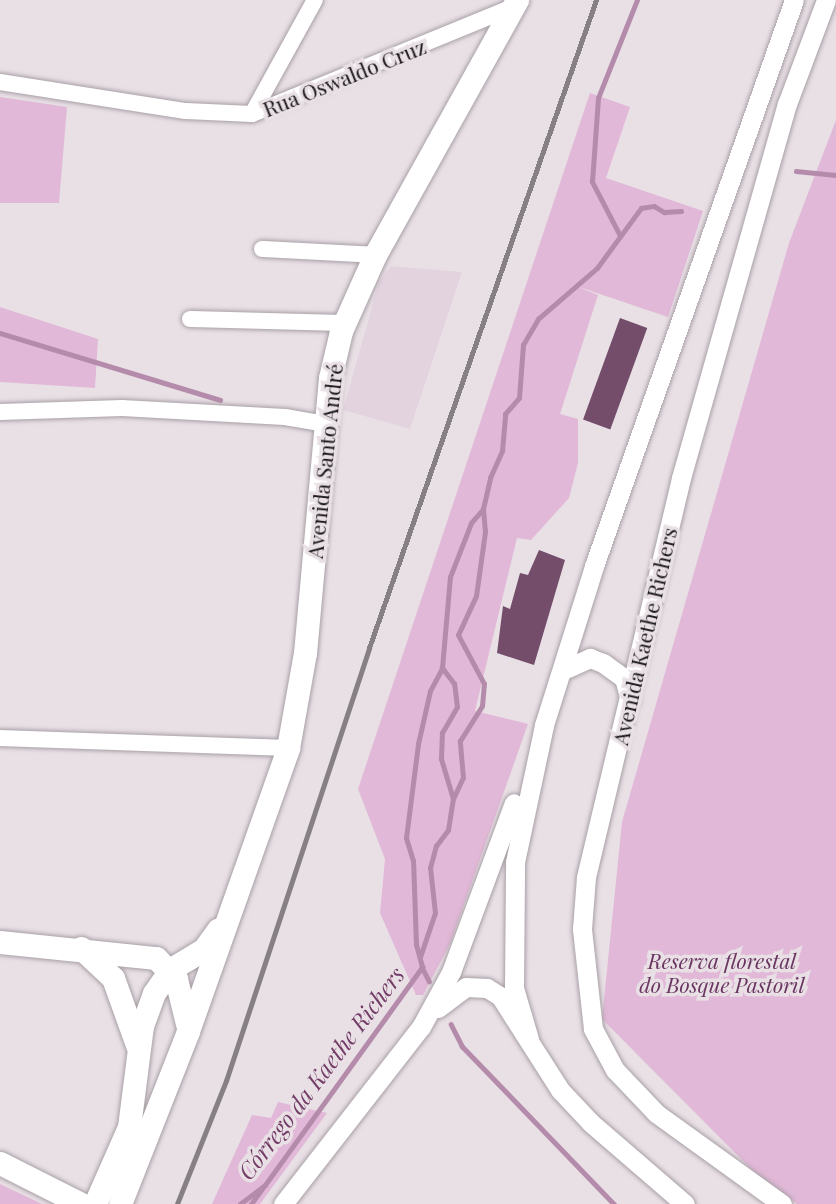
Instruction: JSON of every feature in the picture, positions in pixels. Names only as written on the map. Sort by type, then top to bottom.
[{"type":"highway","name":"Avenida Santo André","points":[[121,1204],[188,1031],[288,748],[305,653],[330,377],[344,323],[375,255],[516,3]]},
{"type":"highway","name":"Avenida Santo André","points":[[171,969],[204,948],[229,912]]},
{"type":"highway","points":[[0,943],[144,954],[171,969],[181,992],[188,1031]]},
{"type":"highway","points":[[81,948],[113,978],[139,1051]]},
{"type":"highway","points":[[95,1204],[129,1127],[147,1010],[171,969]]},
{"type":"highway","points":[[147,1010],[157,1003],[175,1007],[188,1031]]},
{"type":"highway","points":[[2,1164],[81,1204]]},
{"type":"main road","points":[[421,1027],[452,971],[544,725],[603,541],[794,0]]},
{"type":"main road","name":"Avenida Kaethe Richers","points":[[782,1204],[636,1096],[593,1029],[582,929],[586,877],[724,314],[787,104],[826,0]]},
{"type":"main road","points":[[563,670],[590,658],[603,663],[624,678],[630,700]]},
{"type":"main road","points":[[529,1039],[514,988],[515,862],[544,725]]},
{"type":"main road","points":[[283,1204],[421,1027],[454,993],[477,986],[500,996],[560,1090],[591,1123],[685,1204]]},
{"type":"street","points":[[252,114],[315,0]]},
{"type":"street","name":"Rua Oswaldo Cruz","points":[[0,82],[186,111],[252,114],[516,3]]},
{"type":"street","points":[[262,249],[375,255]]},
{"type":"street","points":[[190,319],[344,323]]},
{"type":"street","points":[[0,412],[122,408],[285,417],[326,424]]},
{"type":"street","points":[[0,738],[288,748]]},
{"type":"shaded area","points":[[391,266],[462,272],[410,429],[343,410],[379,282]]},
{"type":"green space","points":[[590,93],[630,107],[606,178],[703,211],[668,317],[576,286],[598,295],[560,414],[578,419],[578,463],[569,498],[531,540],[517,538],[475,711],[528,724],[450,944],[423,995],[416,995],[380,913],[385,859],[358,789]]},
{"type":"green space","points":[[0,97],[67,107],[59,203],[0,203]]},
{"type":"green space","name":"Reserva florestal do Bosque Pastoril","points":[[836,120],[836,1204],[797,1204],[753,1171],[602,1019],[622,822],[789,243]]},
{"type":"green space","points":[[0,307],[98,339],[95,388],[0,382]]},
{"type":"green space","points":[[278,1102],[327,1113],[260,1204],[212,1204],[252,1115],[271,1118]]},
{"type":"green space","points":[[0,1184],[42,1204],[0,1204]]},
{"type":"building","points":[[620,318],[647,328],[610,429],[583,419]]},
{"type":"building","points":[[539,550],[565,560],[534,665],[497,653],[503,606],[510,609],[520,573],[528,575]]},
{"type":"waterway","points":[[620,236],[592,182],[598,98],[637,0]]},
{"type":"waterway","name":"Córrego da Kaethe Richers","points":[[796,171],[836,175]]},
{"type":"waterway","name":"Córrego da Kaethe Richers","points":[[240,1204],[265,1185],[422,967],[416,945],[413,861],[406,838],[418,744],[430,691],[442,668],[450,577],[471,523],[483,509],[490,478],[502,451],[505,414],[519,398],[523,345],[538,319],[597,268],[641,208],[654,206],[664,212],[681,211]]},
{"type":"waterway","points":[[0,333],[220,400]]},
{"type":"waterway","name":"Córrego da Kaethe Richers","points":[[453,799],[463,778],[460,741],[482,706],[484,684],[458,635],[476,596],[485,532],[483,509]]},
{"type":"waterway","name":"Córrego da Kaethe Richers","points":[[420,957],[435,913],[430,868],[436,846],[448,830],[453,799],[441,759],[442,733],[457,707],[454,684],[442,668]]},
{"type":"waterway","points":[[422,967],[429,981]]},
{"type":"waterway","points":[[451,1024],[462,1046],[614,1204]]},
{"type":"waterway","points":[[251,1204],[262,1189]]},
{"type":"railway","points":[[177,1204],[226,1081],[369,648],[596,0]]}]
